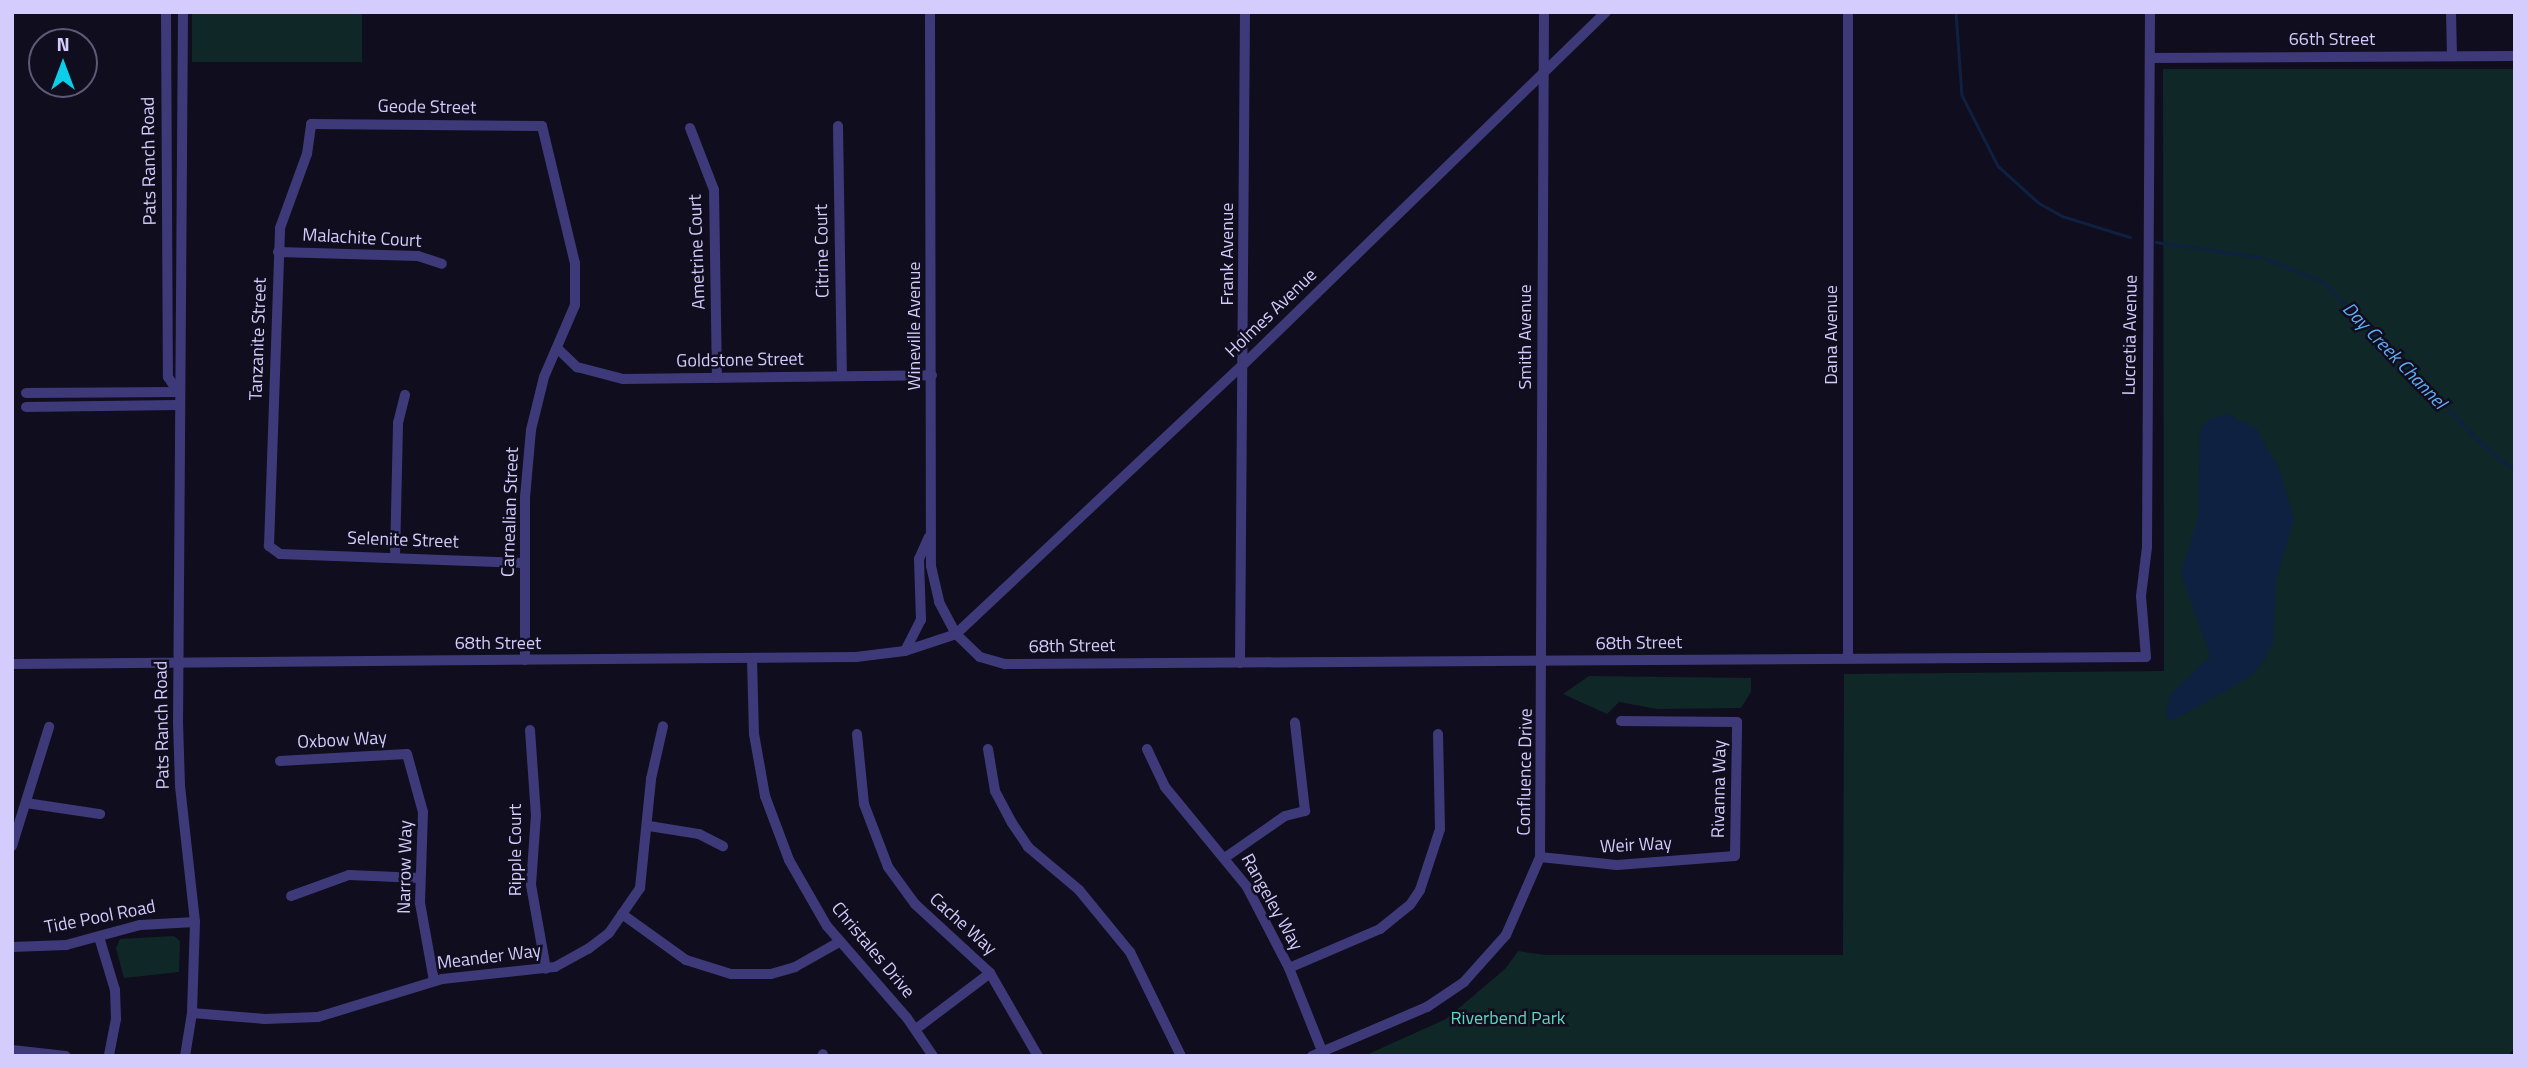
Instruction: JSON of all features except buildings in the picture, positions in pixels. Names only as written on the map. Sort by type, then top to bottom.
[{"type":"street","name":"Pats Ranch Road","points":[[166,12],[169,377],[178,392]]},
{"type":"street","name":"Pats Ranch Road","points":[[183,12],[183,364],[178,392],[178,663],[180,786],[195,922],[192,1013],[185,1056]]},
{"type":"street","name":"Wineville Avenue","points":[[930,12],[930,535],[934,588],[956,634]]},
{"type":"street","name":"Frank Avenue","points":[[1240,663],[1245,12]]},
{"type":"street","name":"Smith Avenue","points":[[1543,662],[1544,12]]},
{"type":"street","name":"Holmes Avenue","points":[[956,634],[1244,364],[1606,12]]},
{"type":"street","name":"Dana Avenue","points":[[1848,12],[1848,657]]},
{"type":"street","name":"Lucretia Avenue","points":[[2146,657],[2141,596],[2147,547],[2150,12]]},
{"type":"street","points":[[2451,12],[2452,56]]},
{"type":"street","name":"66th Street","points":[[2150,58],[2515,56]]},
{"type":"street","name":"Geode Street","points":[[311,124],[542,126]]},
{"type":"street","name":"Tanzanite Street","points":[[280,554],[269,546],[278,252],[280,228],[307,154],[311,124]]},
{"type":"street","name":"Carnealian Street","points":[[525,660],[524,563],[531,430],[544,377],[575,305],[575,262],[542,126]]},
{"type":"street","name":"Citrine Court","points":[[838,126],[842,376]]},
{"type":"street","name":"Ametrine Court","points":[[690,128],[713,190],[717,378]]},
{"type":"street","name":"Malachite Court","points":[[278,252],[418,256],[442,264]]},
{"type":"street","name":"Goldstone Street","points":[[557,348],[577,367],[623,379],[932,374]]},
{"type":"street","points":[[26,393],[178,392]]},
{"type":"street","points":[[84,393],[84,406]]},
{"type":"street","points":[[395,557],[398,424],[405,395]]},
{"type":"street","points":[[26,407],[178,405]]},
{"type":"street","points":[[905,651],[920,620],[919,559],[930,535]]},
{"type":"street","name":"Selenite Street","points":[[280,554],[524,563]]},
{"type":"street","name":"68th Street","points":[[12,664],[856,657],[905,651],[956,634],[980,657],[1005,664],[2146,657]]},
{"type":"street","name":"Christales Drive","points":[[752,659],[754,734],[765,796],[794,871],[839,942],[916,1029],[933,1056]]},
{"type":"street","name":"Confluence Drive","points":[[1317,1054],[1427,1007],[1464,982],[1506,935],[1540,857],[1543,662]]},
{"type":"street","name":"Rivanna Way","points":[[1621,721],[1737,722],[1735,856]]},
{"type":"street","points":[[1226,857],[1285,816],[1305,811],[1295,723]]},
{"type":"street","name":"Meander Way","points":[[192,1013],[265,1019],[318,1017],[434,981],[546,969],[588,949],[622,914],[640,888],[649,826],[651,779],[663,726]]},
{"type":"street","points":[[12,846],[49,727]]},
{"type":"street","name":"Ripple Court","points":[[530,730],[536,816],[532,897],[546,969]]},
{"type":"street","name":"Cache Way","points":[[857,734],[864,804],[888,867],[915,904],[990,973],[1038,1056]]},
{"type":"street","points":[[1289,968],[1380,929],[1410,905],[1420,890],[1440,829],[1438,734]]},
{"type":"street","points":[[988,748],[995,791],[1012,823],[1028,847],[1079,890],[1130,952],[1181,1056]]},
{"type":"street","name":"Rangeley Way","points":[[1147,749],[1165,786],[1226,857],[1266,920],[1289,968],[1317,1054]]},
{"type":"street","name":"Oxbow Way","points":[[279,761],[407,754]]},
{"type":"street","name":"Narrow Way","points":[[407,754],[424,813],[420,878],[422,927],[434,981]]},
{"type":"street","points":[[26,803],[100,814]]},
{"type":"street","points":[[649,826],[699,834],[723,846]]},
{"type":"street","name":"Weir Way","points":[[1540,857],[1617,865],[1735,856]]},
{"type":"street","points":[[291,896],[349,875],[420,878]]},
{"type":"street","points":[[622,914],[686,960],[730,974],[771,974],[795,967],[839,942]]},
{"type":"street","name":"Tide Pool Road","points":[[12,947],[66,946],[140,925],[195,922]]},
{"type":"street","points":[[99,937],[115,990],[116,1018],[109,1056]]},
{"type":"street","points":[[916,1029],[990,973]]},
{"type":"street","points":[[12,1050],[66,1056]]},
{"type":"green space","points":[[192,12],[362,12],[362,62],[192,62]]},
{"type":"green space","name":"Riverbend Park","points":[[2163,69],[2515,69],[2515,1048],[2507,1056],[1364,1056],[1446,1019],[1505,969],[1518,951],[1545,955],[1843,955],[1844,674],[2164,671]]},
{"type":"green space","points":[[1589,676],[1751,678],[1751,692],[1741,708],[1657,709],[1619,702],[1607,714],[1563,694]]},
{"type":"green space","points":[[174,936],[180,941],[179,972],[124,978],[116,948],[120,939]]},
{"type":"water","points":[[2226,414],[2256,428],[2280,471],[2294,518],[2276,581],[2273,643],[2264,661],[2248,678],[2172,721],[2165,716],[2171,694],[2210,656],[2181,573],[2198,518],[2200,429],[2210,419]]},
{"type":"waterway","name":"Day Creek Channel","points":[[1956,12],[1962,95],[1998,166],[2039,203],[2062,216],[2130,237]]},
{"type":"waterway","name":"Day Creek Channel","points":[[2156,242],[2259,257]]},
{"type":"waterway","name":"Day Creek Channel","points":[[2264,258],[2324,282],[2479,441],[2515,471]]}]
